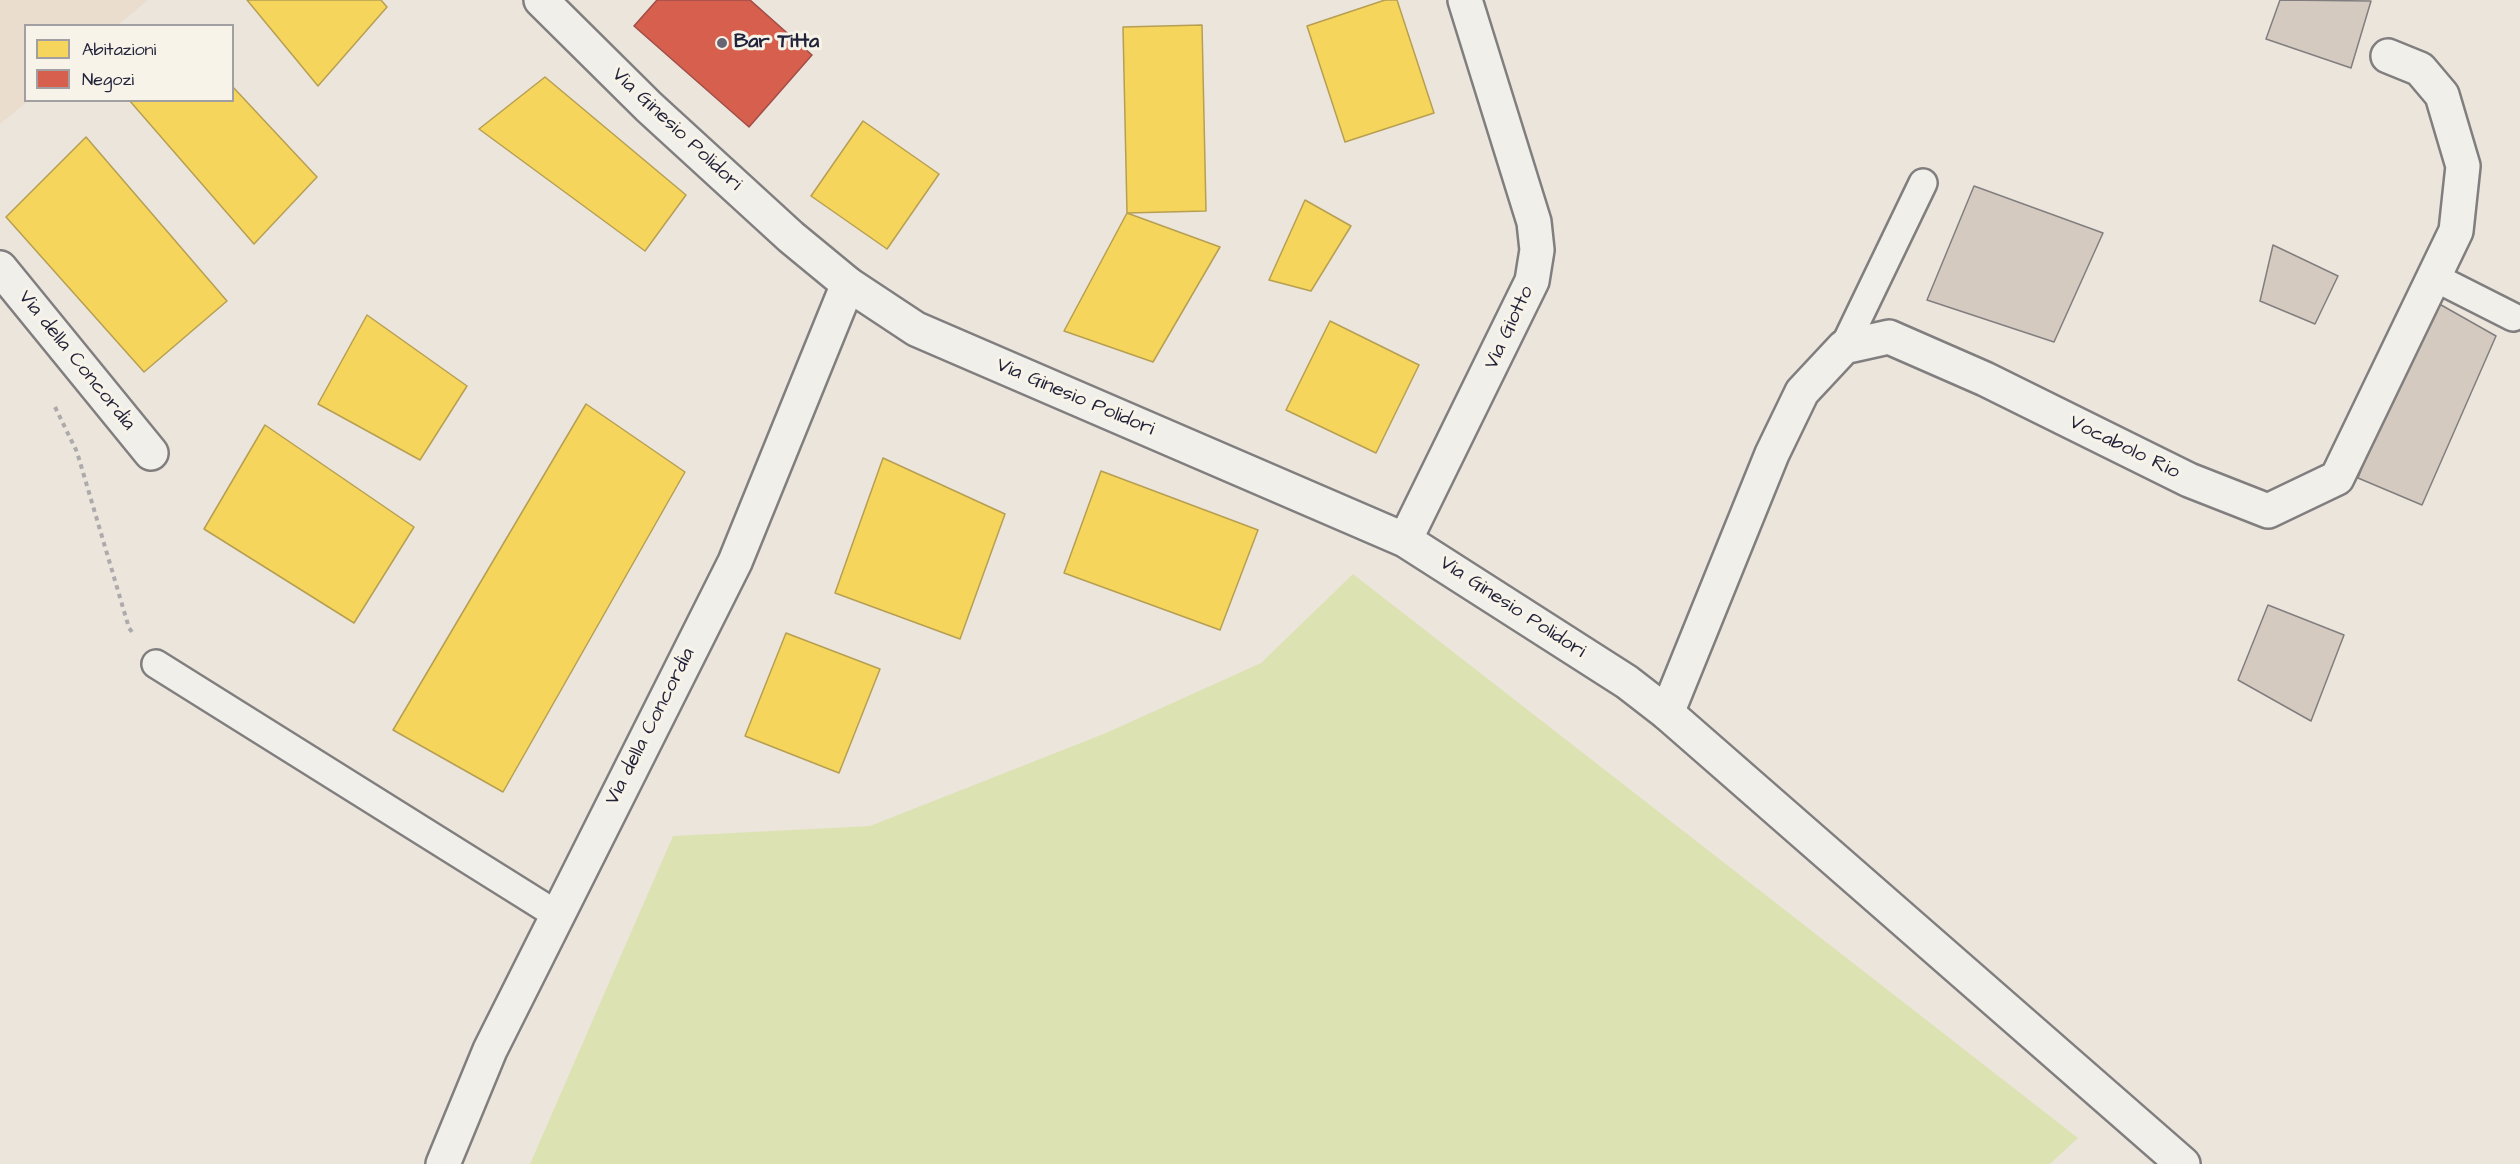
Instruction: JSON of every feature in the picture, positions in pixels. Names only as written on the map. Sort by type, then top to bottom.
[{"type":"street","name":"Via Ginesio Polidori","points":[[541,0],[657,115],[791,237],[848,284],[916,329],[1405,540],[1627,682],[1667,713],[2183,1164]]},
{"type":"street","name":"Via Giotto","points":[[1405,540],[1532,281],[1537,250],[1534,222],[1465,0]]},
{"type":"street","name":"Vocabolo Rio","points":[[1844,347],[1889,337],[1984,379],[2189,480],[2268,511],[2337,478],[2456,231],[2463,166],[2442,95],[2420,69],[2388,56]]},
{"type":"street","name":"Via della Concordia","points":[[0,268],[151,453]]},
{"type":"street","name":"Via della Concordia","points":[[443,1164],[490,1050],[735,562],[848,284]]},
{"type":"street","points":[[1667,713],[1772,454],[1802,392],[1844,347]]},
{"type":"lane","points":[[1844,347],[1923,183]]},
{"type":"lane","points":[[2434,277],[2513,317]]},
{"type":"lane","points":[[156,664],[557,915]]},
{"type":"path","points":[[51,400],[77,452],[129,628],[156,664]]},
{"type":"shaded area","points":[[0,0],[148,0],[119,24],[24,24],[24,102],[27,102],[0,124]]},
{"type":"green space","points":[[1353,574],[2078,1138],[2050,1164],[530,1164],[673,836],[870,826],[1106,733],[1261,663]]},
{"type":"building: Abitazioni","points":[[247,0],[381,0],[387,7],[318,86]]},
{"type":"building: Abitazioni","points":[[1385,0],[1397,0],[1434,113],[1345,142],[1307,26]]},
{"type":"building: Abitazioni","points":[[1202,25],[1206,211],[1127,213],[1123,27]]},
{"type":"building: Abitazioni","points":[[545,77],[686,195],[645,251],[479,129]]},
{"type":"building: Abitazioni","points":[[234,88],[317,177],[254,244],[131,102],[234,102]]},
{"type":"building: Abitazioni","points":[[863,121],[939,174],[887,249],[811,196]]},
{"type":"building: Abitazioni","points":[[86,137],[227,301],[144,372],[6,217]]},
{"type":"building: Abitazioni","points":[[1305,200],[1351,226],[1311,291],[1269,280]]},
{"type":"building: Abitazioni","points":[[1127,213],[1220,247],[1153,362],[1064,331]]},
{"type":"building: Abitazioni","points":[[367,315],[467,386],[420,460],[318,404]]},
{"type":"building: Abitazioni","points":[[1330,321],[1419,365],[1376,453],[1286,410]]},
{"type":"building: Abitazioni","points":[[586,404],[685,472],[503,792],[393,730]]},
{"type":"building: Abitazioni","points":[[265,425],[414,527],[354,623],[204,529]]},
{"type":"building: Abitazioni","points":[[883,458],[1005,514],[960,639],[835,593]]},
{"type":"building: Abitazioni","points":[[1101,471],[1258,530],[1220,630],[1064,573]]},
{"type":"building: Abitazioni","points":[[786,633],[880,669],[839,773],[745,736]]},
{"type":"building: Negozi","points":[[657,0],[750,0],[812,55],[749,127],[634,26]]},
{"type":"building: Altro","points":[[2280,0],[2371,1],[2351,68],[2266,39]]},
{"type":"building: Altro","points":[[1974,186],[2103,233],[2054,342],[1927,300]]},
{"type":"building: Altro","points":[[2273,245],[2338,276],[2315,324],[2260,301]]},
{"type":"building: Altro","points":[[2427,297],[2496,336],[2422,505],[2358,478]]},
{"type":"building: Altro","points":[[2268,605],[2344,635],[2311,721],[2238,680]]},
{"type":"place","name":"Bar Titta","points":[[722,43]]}]
